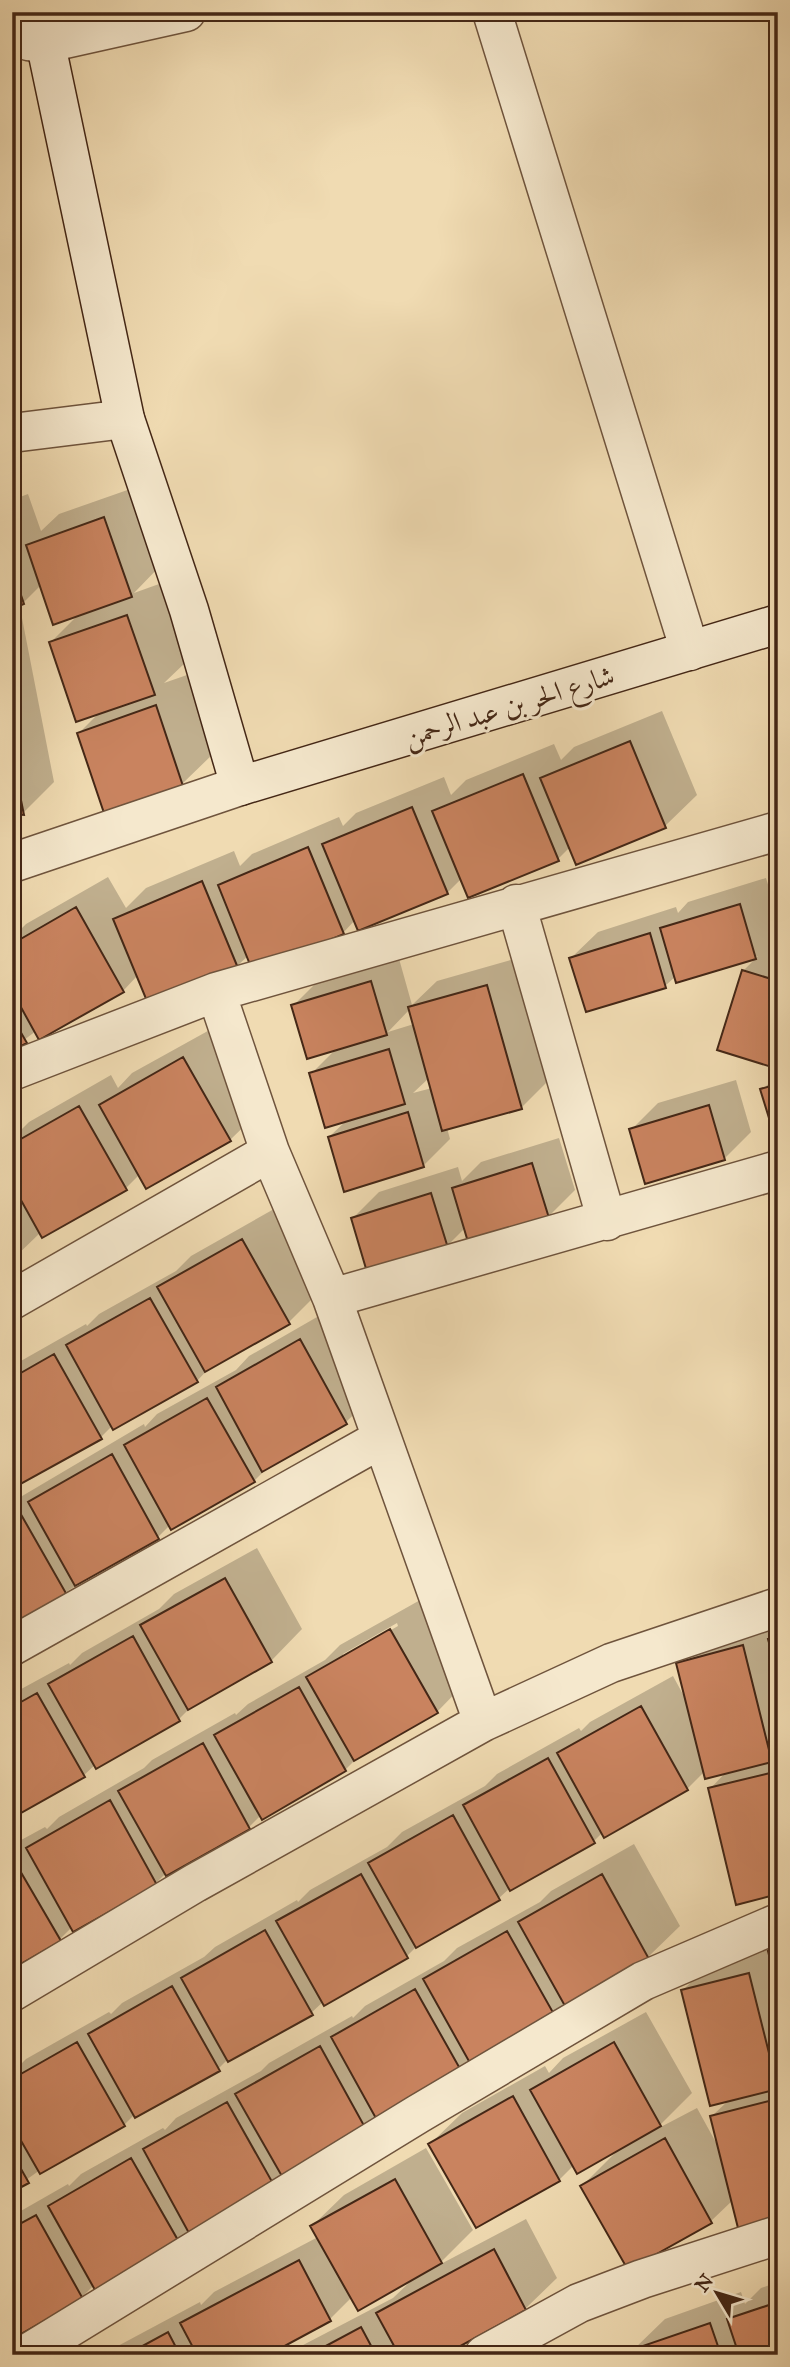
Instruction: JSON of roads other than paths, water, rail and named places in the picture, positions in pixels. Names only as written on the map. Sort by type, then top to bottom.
[{"type":"street","points":[[186,12],[32,44],[125,419],[189,610],[240,786]]},
{"type":"street","points":[[492,12],[691,651]]},
{"type":"street","points":[[12,433],[125,419]]},
{"type":"street","name":"شارع الحر بن عبد الرحمن","points":[[12,863],[240,786],[778,624]]},
{"type":"street","points":[[12,1072],[216,992],[778,831]]},
{"type":"street","points":[[516,904],[607,1221]]},
{"type":"street","points":[[216,992],[270,1152],[331,1298],[379,1440],[483,1722]]},
{"type":"street","points":[[12,1300],[270,1152]]},
{"type":"street","points":[[331,1298],[778,1170]]},
{"type":"street","points":[[12,1646],[379,1440]]},
{"type":"street","points":[[12,1993],[195,1883],[483,1722],[611,1663],[778,1607]]},
{"type":"street","points":[[25,2355],[418,2114],[643,1981],[778,1923]]},
{"type":"street","points":[[484,2355],[579,2303],[642,2278],[778,2235]]}]
